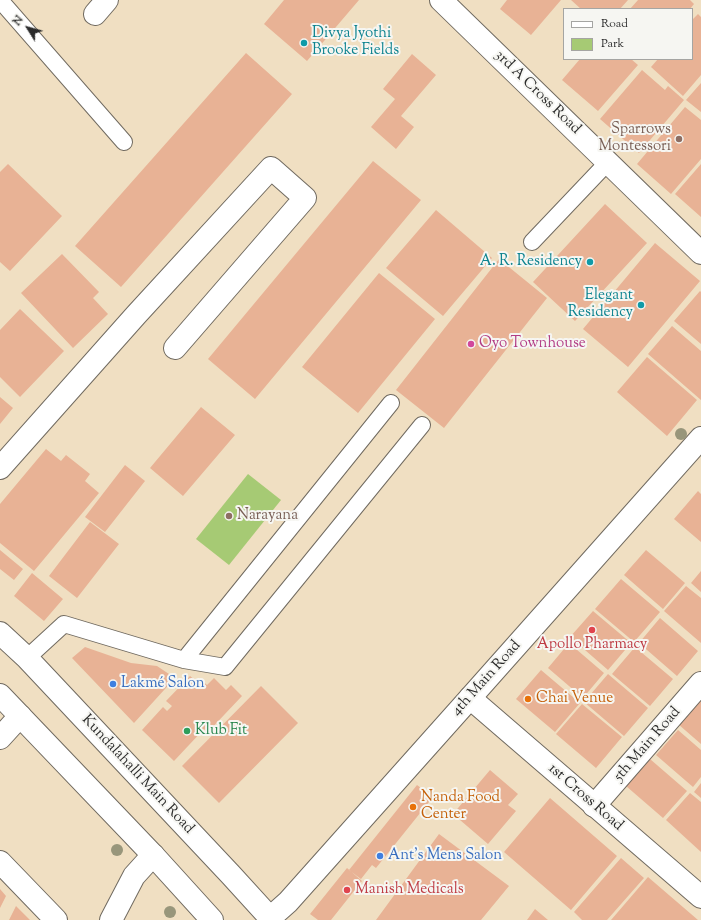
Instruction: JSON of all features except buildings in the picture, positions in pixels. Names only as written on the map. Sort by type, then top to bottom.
[{"type":"street","name":"3rd A Cross Road","points":[[441,0],[701,253]]},
{"type":"street","points":[[0,468],[136,315],[271,168],[306,198],[175,348]]},
{"type":"street","name":"4th Main Road","points":[[271,919],[288,902],[701,438]]},
{"type":"street","name":"Kundalahalli Main Road","points":[[0,633],[27,658],[231,874],[271,919]]},
{"type":"street","name":"5th Main Road","points":[[594,806],[701,683]]},
{"type":"street","points":[[0,694],[153,855],[212,920]]},
{"type":"street","name":"1st Cross Road","points":[[470,698],[701,898]]},
{"type":"street","points":[[0,738],[20,716]]},
{"type":"street","points":[[111,920],[134,876],[153,855]]},
{"type":"street","points":[[0,862],[56,920]]},
{"type":"lane","points":[[0,0],[124,142]]},
{"type":"lane","points":[[532,242],[608,162]]},
{"type":"lane","points":[[184,660],[391,403]]},
{"type":"lane","points":[[27,658],[64,624],[184,660],[225,667],[422,425]]},
{"type":"green space","points":[[248,474],[281,500],[229,565],[196,539]]},
{"type":"place","name":"Divya Jyothi Brooke Fields","points":[[304,43]]},
{"type":"place","name":"Sparrows Montessori","points":[[679,139]]},
{"type":"place","name":"A. R. Residency","points":[[590,262]]},
{"type":"place","name":"Elegant Residency","points":[[641,305]]},
{"type":"place","name":"Oyo Townhouse","points":[[471,344]]},
{"type":"place","name":"Narayana","points":[[229,516]]},
{"type":"place","name":"Apollo Pharmacy","points":[[592,630]]},
{"type":"place","name":"Lakmé Salon","points":[[113,684]]},
{"type":"place","name":"Chai Venue","points":[[528,699]]},
{"type":"place","name":"Klub Fit","points":[[187,731]]},
{"type":"place","name":"Nanda Food Center","points":[[413,807]]},
{"type":"place","name":"Ant's Mens Salon","points":[[380,856]]},
{"type":"place","name":"Manish Medicals","points":[[347,890]]}]
